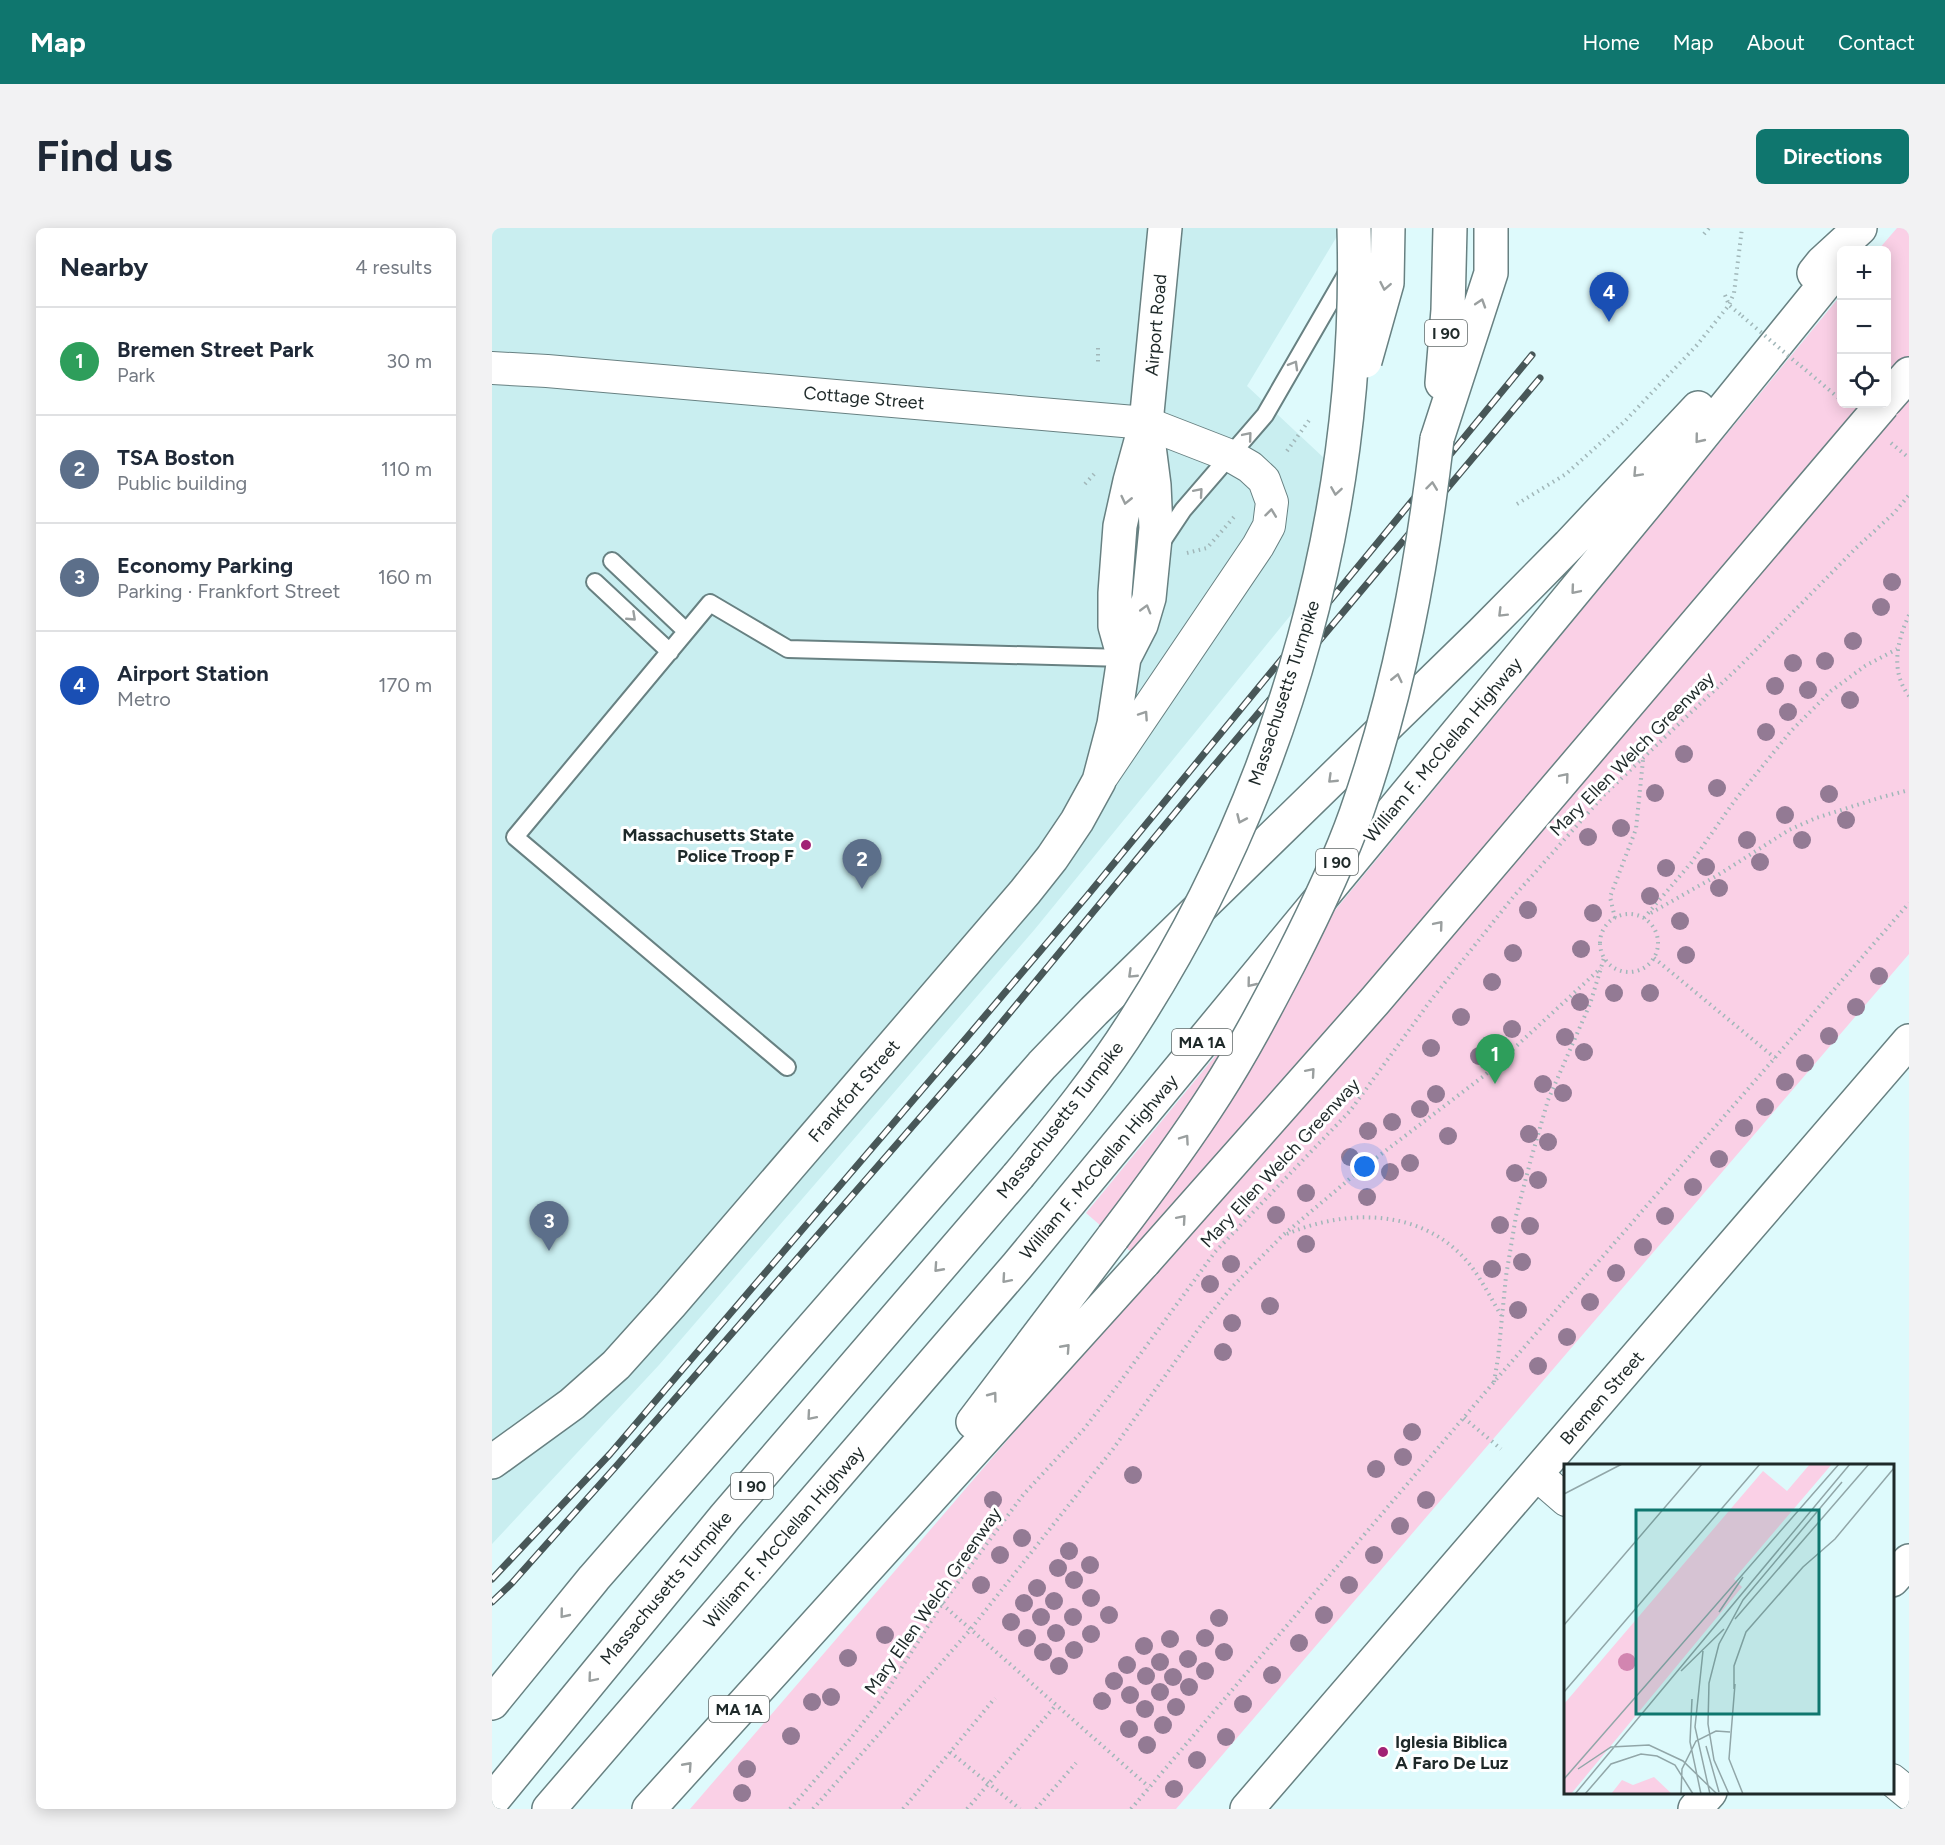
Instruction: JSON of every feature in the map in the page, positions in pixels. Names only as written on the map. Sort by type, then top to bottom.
[{"type":"main road","name":"Airport Road","points":[[1146,423],[1165,228]]},
{"type":"main road","name":"Massachusetts Turnpike","points":[[492,1801],[703,1543],[1018,1176],[1075,1106],[1138,1017],[1188,928],[1234,834],[1267,755],[1301,649],[1329,532],[1344,433],[1354,310],[1354,228]]},
{"type":"main road","points":[[1344,433],[1387,283],[1388,228]]},
{"type":"main road","name":"I 90","points":[[830,1609],[1153,1184],[1217,1092],[1278,982],[1332,875],[1355,816],[1391,702],[1408,630],[1420,564],[1437,439],[1448,310],[1450,228]]},
{"type":"main road","points":[[1437,439],[1491,273],[1491,228]]},
{"type":"main road","points":[[492,1703],[594,1578],[1042,1065],[1094,1011],[1482,633],[1569,545],[1716,387],[1822,263],[1860,228]]},
{"type":"main road","points":[[1855,246],[1870,228]]},
{"type":"main road","name":"William F. McClellan Highway","points":[[549,1809],[1017,1266],[1600,561],[1837,269]]},
{"type":"main road","points":[[1891,395],[1909,374]]},
{"type":"main road","name":"MA 1A","points":[[649,1809],[1144,1262],[1374,1002],[1880,408]]},
{"type":"main road","name":"Frankfort Street","points":[[492,1462],[572,1404],[607,1373],[670,1305],[1032,883],[1077,821],[1099,781],[1114,724],[1124,658],[1141,625],[1165,556],[1156,528],[1154,485],[1146,423]]},
{"type":"main road","name":"Frankfort Street","points":[[1124,658],[1115,626],[1120,525],[1146,423]]},
{"type":"main road","name":"Bremen Street","points":[[1247,1809],[1909,1041]]},
{"type":"main road","points":[[1894,1579],[1909,1561]]},
{"type":"main road","points":[[1695,1809],[1708,1794]]},
{"type":"street","name":"Cottage Street","points":[[492,368],[547,370],[1146,423],[1231,456],[1250,467],[1264,480],[1272,502],[1269,525],[1246,565],[1099,781]]},
{"type":"street","points":[[1536,1474],[1564,1498]]},
{"type":"street","points":[[1894,1781],[1909,1794]]},
{"type":"lane","points":[[1165,556],[1183,510],[1265,415],[1373,228]]},
{"type":"lane","points":[[612,561],[686,631]]},
{"type":"lane","points":[[595,582],[670,652]]},
{"type":"lane","points":[[787,1067],[515,837],[710,603],[788,649],[1124,658]]},
{"type":"path","points":[[1704,234],[1709,228]]},
{"type":"path","points":[[1517,504],[1566,474],[1625,421],[1697,345],[1729,305],[1734,293],[1742,228]]},
{"type":"path","points":[[1725,295],[1729,305],[1837,397]]},
{"type":"path","points":[[1098,348],[1098,362]]},
{"type":"path","points":[[1085,484],[1096,472]]},
{"type":"path","name":"Mary Ellen Welch Greenway","points":[[790,1809],[883,1697],[942,1604],[1023,1495],[1084,1429],[1118,1386],[1215,1252],[1350,1111],[1438,991],[1514,896],[1605,794],[1740,666],[1856,548],[1894,513],[1909,495]]},
{"type":"path","points":[[1165,556],[1207,548],[1238,512]]},
{"type":"path","points":[[1909,615],[1898,649],[1897,673],[1902,687],[1909,696]]},
{"type":"path","points":[[1646,917],[1691,863],[1735,800],[1791,731],[1831,691],[1865,666],[1898,649]]},
{"type":"path","points":[[1615,918],[1610,897],[1636,829],[1643,759]]},
{"type":"path","points":[[1494,1382],[1516,1216],[1548,1100],[1590,1004],[1604,958],[1600,940],[1608,924],[1624,915],[1646,917],[1789,830],[1882,797],[1909,790]]},
{"type":"path","points":[[1131,1809],[1494,1382],[1909,903]]},
{"type":"path","points":[[1604,958],[1616,969],[1624,972],[1641,969],[1654,958],[1657,950],[1655,932],[1646,917]]},
{"type":"path","points":[[1654,958],[1775,1058]]},
{"type":"path","points":[[813,1809],[970,1630],[1113,1449],[1202,1324],[1232,1287],[1282,1236],[1359,1171],[1485,1075],[1601,968]]},
{"type":"path","points":[[1282,1236],[1306,1226],[1338,1218],[1396,1219],[1417,1227],[1452,1246],[1467,1261],[1501,1316]]},
{"type":"path","points":[[1464,1418],[1501,1449]]},
{"type":"path","points":[[942,1604],[1149,1787]]},
{"type":"path","points":[[903,1809],[995,1698]]},
{"type":"path","points":[[967,1809],[1056,1705]]},
{"type":"path","points":[[950,1752],[1020,1809]]},
{"type":"path","points":[[1036,1809],[1076,1763]]},
{"type":"shaded area","points":[[492,228],[1342,228],[1247,386],[1325,459],[1303,600],[1035,929],[659,1365],[492,1544]]},
{"type":"shaded area","points":[[1897,228],[1909,228],[1909,954],[1176,1809],[690,1809],[1153,1271],[1086,1213],[1837,300],[1837,408],[1891,408],[1891,246],[1881,246]]},
{"type":"railway","points":[[492,1579],[610,1454],[1087,896],[1532,355]]},
{"type":"railway","points":[[492,1602],[512,1583],[619,1463],[979,1050],[1540,378]]},
{"type":"place","name":"Airport Station","points":[[1609,322]]},
{"type":"place","name":"Massachusetts State Police Troop F","points":[[806,845]]},
{"type":"place","name":"TSA Boston","points":[[862,889]]},
{"type":"place","name":"Bremen Street Park","points":[[1495,1084]]},
{"type":"place","name":"Economy Parking","points":[[549,1251]]},
{"type":"place","name":"Iglesia Biblica A Faro De Luz","points":[[1383,1752]]}]
